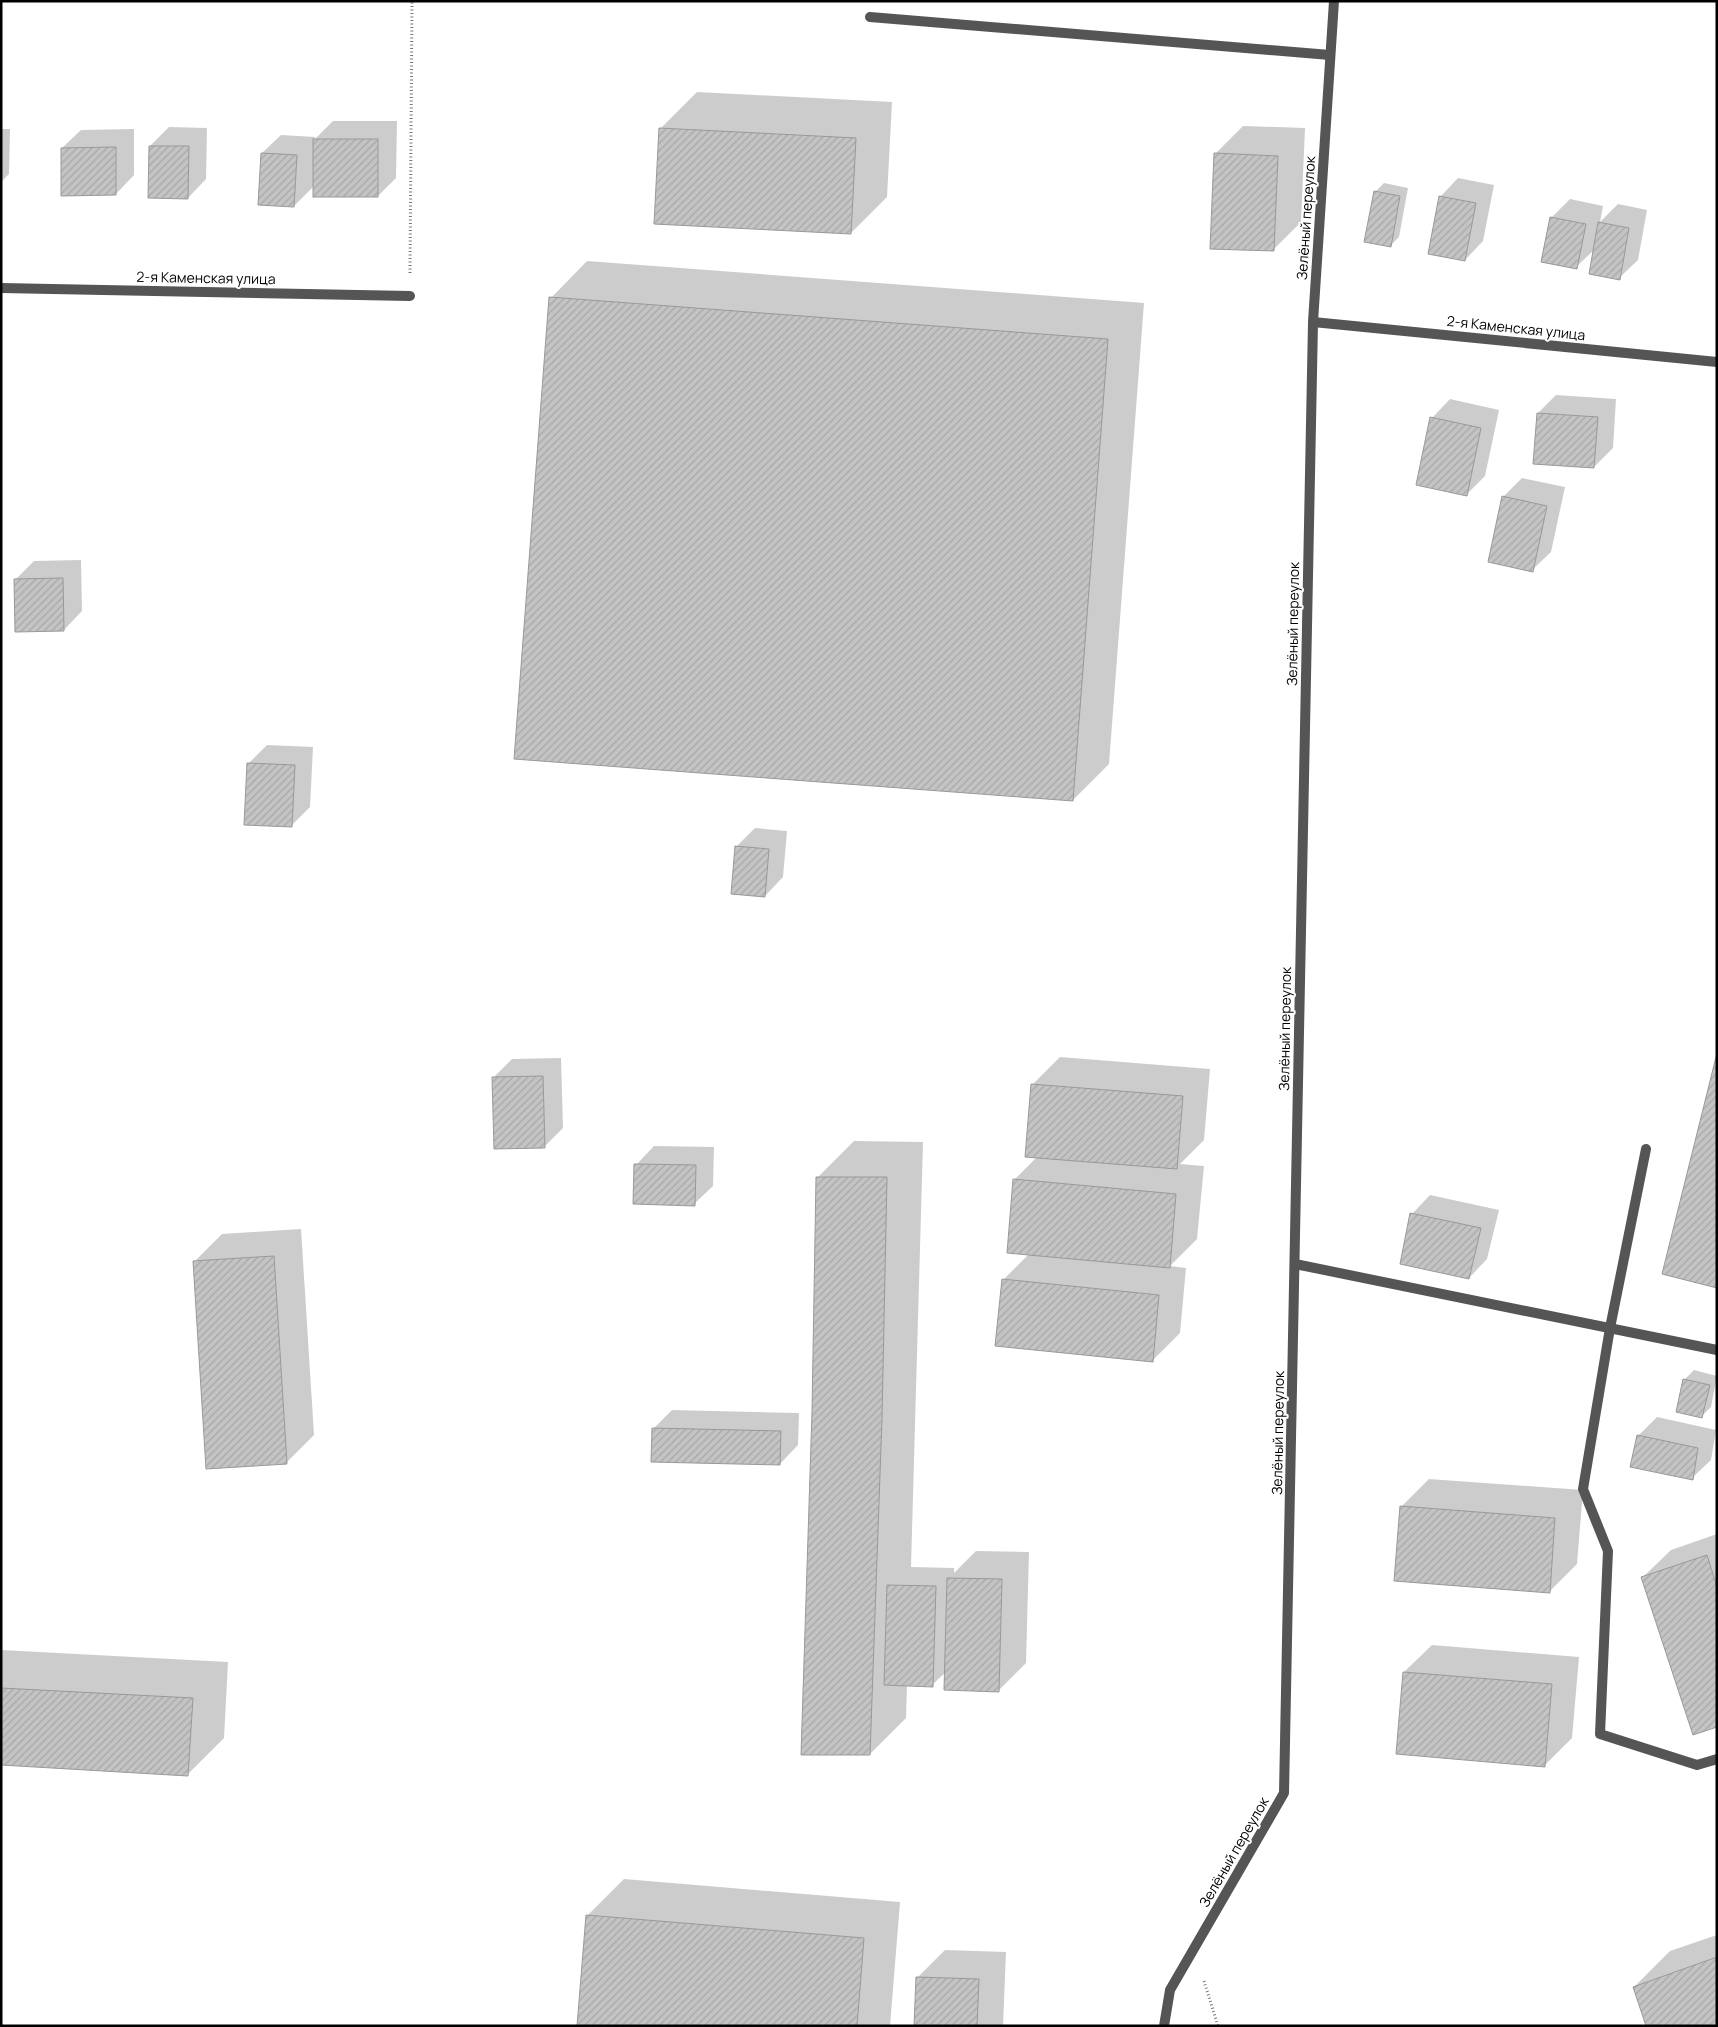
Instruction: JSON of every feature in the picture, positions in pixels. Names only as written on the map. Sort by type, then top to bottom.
[{"type":"street","name":"Зелёный переулок","points":[[1164,2026],[1170,1990],[1284,1793],[1313,322],[1334,1]]},
{"type":"street","points":[[870,17],[1330,55]]},
{"type":"street","name":"2-я Каменская улица","points":[[1,288],[410,296]]},
{"type":"street","name":"2-я Каменская улица","points":[[1313,322],[1717,362]]},
{"type":"street","points":[[1646,1149],[1610,1328],[1583,1489],[1608,1551],[1600,1734],[1697,1765],[1717,1759]]},
{"type":"street","points":[[1295,1264],[1717,1350]]},
{"type":"path","points":[[410,296],[412,1]]},
{"type":"path","points":[[1194,1948],[1218,2026]]},
{"type":"building","points":[[659,128],[856,138],[851,234],[654,224]]},
{"type":"building","points":[[313,139],[378,139],[378,197],[313,197]]},
{"type":"building","points":[[149,146],[189,146],[188,199],[148,198]]},
{"type":"building","points":[[116,147],[116,195],[61,196],[61,148]]},
{"type":"building","points":[[261,153],[297,155],[294,207],[258,205]]},
{"type":"building","points":[[1214,153],[1278,156],[1274,251],[1210,249]]},
{"type":"building","points":[[1374,191],[1400,196],[1391,247],[1364,242]]},
{"type":"building","points":[[1439,196],[1476,203],[1465,261],[1428,254]]},
{"type":"building","points":[[1550,217],[1586,224],[1577,269],[1541,262]]},
{"type":"building","points":[[1598,222],[1629,228],[1620,280],[1589,274]]},
{"type":"building","points":[[549,297],[1108,339],[1073,801],[514,759]]},
{"type":"building","points":[[1537,413],[1598,417],[1594,468],[1533,464]]},
{"type":"building","points":[[1430,417],[1481,428],[1467,496],[1416,485]]},
{"type":"building","points":[[1502,496],[1547,506],[1533,572],[1488,562]]},
{"type":"building","points":[[63,578],[64,631],[15,632],[14,579]]},
{"type":"building","points":[[247,763],[295,765],[292,827],[244,825]]},
{"type":"building","points":[[735,846],[769,849],[765,897],[731,894]]},
{"type":"building","points":[[1717,1053],[1717,1288],[1662,1274]]},
{"type":"building","points":[[543,1076],[545,1148],[494,1149],[492,1077]]},
{"type":"building","points":[[1031,1084],[1183,1096],[1177,1169],[1025,1157]]},
{"type":"building","points":[[634,1164],[696,1165],[695,1206],[633,1204]]},
{"type":"building","points":[[816,1177],[887,1177],[882,1418],[870,1755],[801,1755],[812,1412]]},
{"type":"building","points":[[1013,1179],[1176,1194],[1170,1268],[1007,1253]]},
{"type":"building","points":[[1410,1213],[1481,1228],[1469,1279],[1400,1264]]},
{"type":"building","points":[[274,1256],[287,1464],[206,1469],[193,1261]]},
{"type":"building","points":[[1002,1279],[1159,1295],[1153,1362],[995,1346]]},
{"type":"building","points":[[1683,1379],[1710,1385],[1702,1418],[1676,1412]]},
{"type":"building","points":[[652,1428],[781,1431],[780,1465],[651,1462]]},
{"type":"building","points":[[1637,1435],[1698,1448],[1693,1480],[1630,1467]]},
{"type":"building","points":[[1400,1506],[1555,1518],[1550,1593],[1394,1581]]},
{"type":"building","points":[[1707,1555],[1717,1587],[1717,1727],[1693,1735],[1641,1577]]},
{"type":"building","points":[[947,1578],[1002,1579],[999,1692],[944,1690]]},
{"type":"building","points":[[887,1585],[936,1586],[933,1687],[884,1685]]},
{"type":"building","points":[[1403,1672],[1552,1684],[1545,1767],[1396,1754]]},
{"type":"building","points":[[1,1688],[193,1698],[188,1776],[1,1765]]},
{"type":"building","points":[[586,1915],[864,1938],[857,2026],[577,2026]]},
{"type":"building","points":[[1717,1957],[1717,2026],[1646,2026],[1633,1987]]},
{"type":"building","points":[[916,1977],[979,1979],[977,2026],[914,2026]]}]
